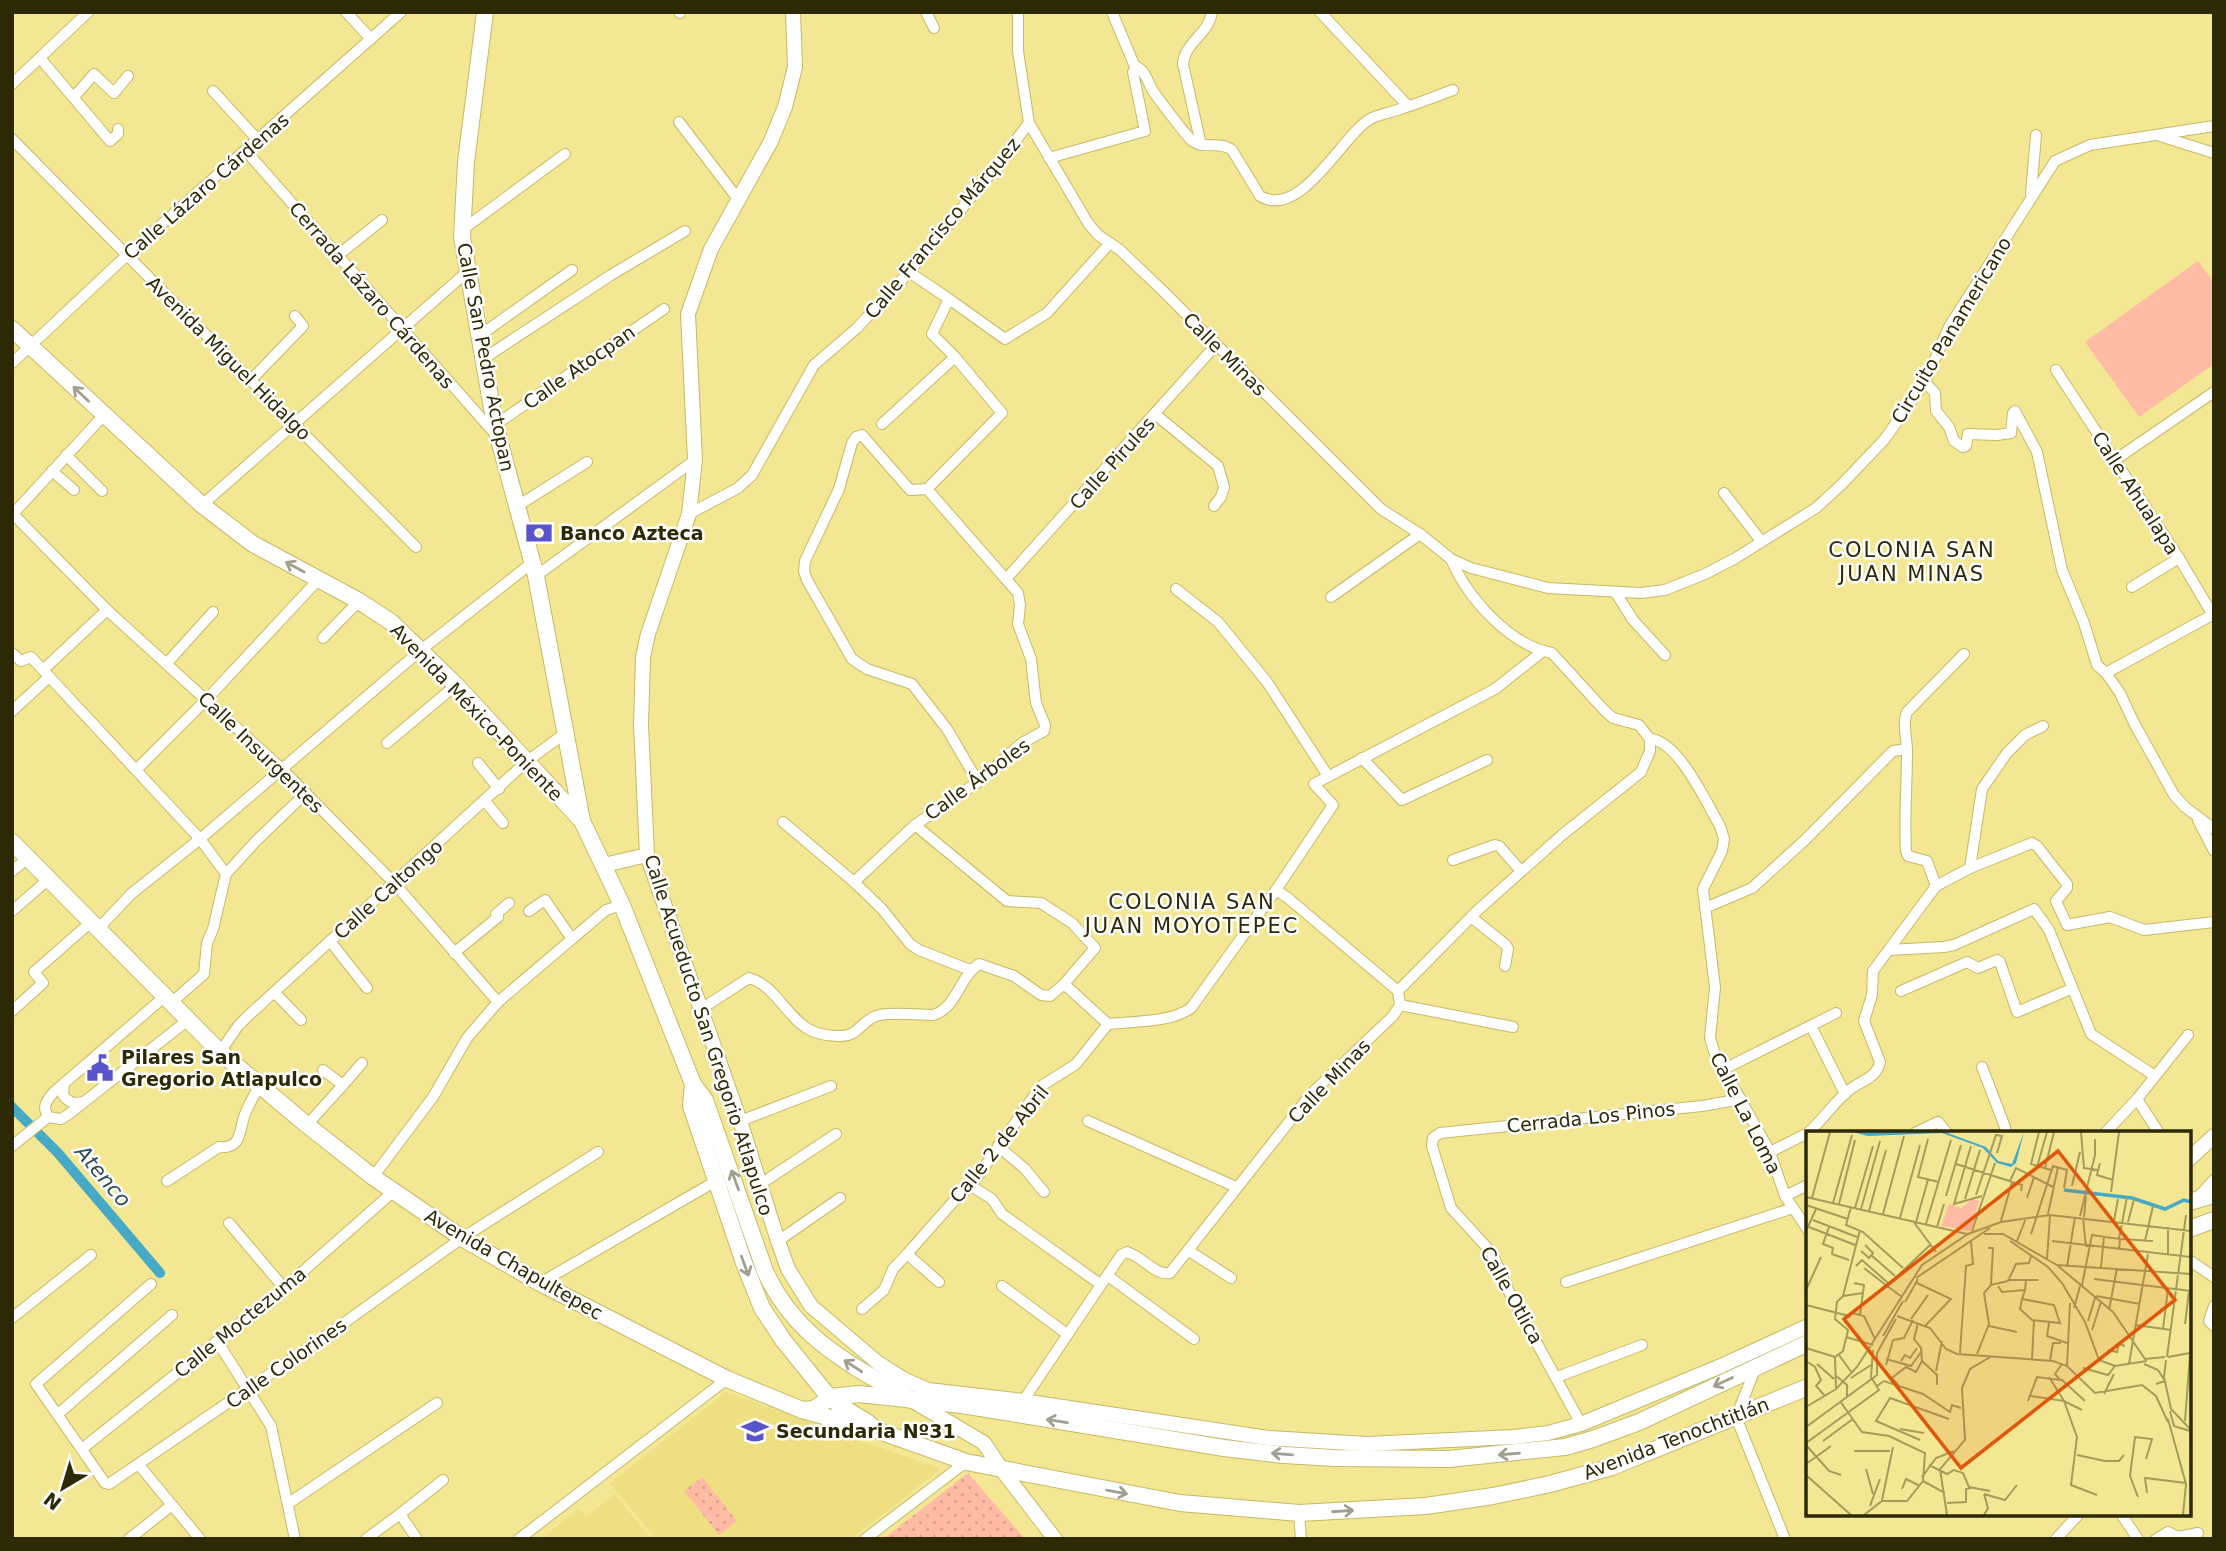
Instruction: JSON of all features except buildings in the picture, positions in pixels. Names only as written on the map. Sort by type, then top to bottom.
[{"type":"main road","name":"Calle San Pedro Actopan","points":[[485,12],[466,162],[462,230],[496,431],[534,569],[582,821]]},
{"type":"main road","name":"Avenida México-Poniente","points":[[12,329],[202,505],[253,544],[359,600],[391,622],[456,685],[582,821],[622,905],[693,1084],[705,1100],[765,1271],[780,1302],[804,1329],[823,1345],[865,1373],[922,1397]]},
{"type":"main road","name":"Avenida Chapultepec","points":[[12,842],[220,1052],[373,1177],[461,1238],[540,1283],[727,1379],[802,1410],[882,1432],[966,1462],[1002,1471]]},
{"type":"main road","name":"Avenida México-Poniente","points":[[693,1084],[691,1106],[762,1308],[802,1365],[831,1397],[859,1394],[922,1397],[1224,1448],[1284,1455],[1449,1459],[1565,1447],[1639,1422],[1806,1344]]},
{"type":"main road","points":[[2193,1201],[2214,1195]]},
{"type":"main road","points":[[2191,1228],[2214,1220]]},
{"type":"main road","name":"Avenida Tenochtitlán","points":[[1002,1471],[1180,1503],[1299,1513],[1457,1502],[1550,1484],[1612,1467],[1806,1388]]},
{"type":"main road","points":[[802,1410],[814,1409],[831,1397],[882,1432]]},
{"type":"street","points":[[12,84],[88,12]]},
{"type":"street","points":[[346,12],[371,39]]},
{"type":"street","name":"Calle Lázaro Cárdenas","points":[[12,363],[127,255],[401,12]]},
{"type":"street","name":"Calle Acueducto San Gregorio Atlapulco","points":[[793,12],[795,67],[785,107],[771,141],[711,249],[688,314],[695,460],[689,514],[648,634],[643,657],[641,725],[647,855],[740,1121],[788,1269],[802,1293],[823,1318],[878,1363],[905,1380],[922,1397]]},
{"type":"street","points":[[926,12],[934,28]]},
{"type":"street","points":[[1017,12],[1018,51],[1029,122]]},
{"type":"street","points":[[1049,158],[1145,131],[1133,72],[1135,67],[1112,12]]},
{"type":"street","points":[[1201,145],[1183,54],[1207,27],[1212,12]]},
{"type":"street","points":[[1320,12],[1408,106]]},
{"type":"street","points":[[40,58],[110,141],[118,134],[118,129]]},
{"type":"street","points":[[1135,67],[1142,69],[1153,92],[1191,139],[1201,145],[1227,146],[1232,150],[1260,196],[1266,200],[1278,200],[1307,185],[1370,119],[1453,90]]},
{"type":"street","points":[[74,97],[94,74],[114,93],[128,76]]},
{"type":"street","points":[[213,91],[258,141]]},
{"type":"street","points":[[679,122],[738,199]]},
{"type":"street","name":"Calle Minas","points":[[1029,122],[1088,223],[1098,235],[1121,250],[1381,509],[1420,534],[1451,559]]},
{"type":"street","name":"Calle Francisco Márquez","points":[[689,514],[745,482],[752,475],[814,365],[857,328],[909,272],[988,177],[1029,122]]},
{"type":"street","points":[[2154,135],[2214,126]]},
{"type":"street","points":[[2031,197],[2036,135]]},
{"type":"street","name":"Circuito Panamericano","points":[[1451,559],[1471,568],[1548,588],[1616,593],[1665,590],[1734,559],[1815,508],[1884,440],[1924,382],[1949,327],[2055,161],[2090,145],[2154,135],[2214,153]]},
{"type":"street","name":"Avenida Miguel Hidalgo","points":[[12,139],[416,547]]},
{"type":"street","name":"Cerrada Lázaro Cárdenas","points":[[246,151],[401,330],[496,431]]},
{"type":"street","points":[[462,230],[565,154]]},
{"type":"street","points":[[337,256],[382,220]]},
{"type":"street","points":[[483,359],[611,275],[685,231]]},
{"type":"street","points":[[909,272],[1005,339],[1047,313],[1110,243]]},
{"type":"street","points":[[479,336],[572,270]]},
{"type":"street","points":[[202,505],[468,271]]},
{"type":"street","points":[[949,299],[932,334],[1002,413],[927,489],[910,490],[862,435],[856,437],[839,489],[805,561],[804,571],[852,659],[867,669],[912,684],[947,729],[978,782]]},
{"type":"street","name":"Calle Atocpan","points":[[496,431],[664,309]]},
{"type":"street","points":[[250,381],[303,326],[295,316]]},
{"type":"street","name":"Calle Pirules","points":[[1006,579],[1216,345]]},
{"type":"street","points":[[882,424],[955,357]]},
{"type":"street","name":"Calle Ahualapa","points":[[2056,370],[2179,558],[2213,616]]},
{"type":"street","points":[[1924,382],[1935,393],[1936,411],[1949,427],[1954,441],[1963,447],[1966,446],[1968,433],[2011,433],[2015,411],[2037,452],[2062,570],[2097,665],[2120,693],[2174,795],[2214,829]]},
{"type":"street","points":[[2116,460],[2214,392]]},
{"type":"street","points":[[1155,414],[1218,466],[1224,487],[1214,506]]},
{"type":"street","points":[[13,514],[104,415]]},
{"type":"street","points":[[66,455],[102,491]]},
{"type":"street","points":[[12,1011],[43,983],[34,972],[201,839],[421,650],[534,569],[695,460]]},
{"type":"street","points":[[516,506],[587,462]]},
{"type":"street","points":[[52,471],[74,490]]},
{"type":"street","points":[[927,489],[1006,579]]},
{"type":"street","points":[[1724,493],[1761,541]]},
{"type":"street","name":"Calle Insurgentes","points":[[13,514],[107,610],[282,768],[394,883],[498,1002]]},
{"type":"street","points":[[1331,597],[1420,534]]},
{"type":"street","points":[[2132,587],[2179,558]]},
{"type":"street","name":"Calle La Loma","points":[[1451,559],[1459,579],[1508,634],[1552,653],[1613,718],[1639,724],[1650,739],[1659,739],[1674,751],[1720,826],[1724,839],[1721,852],[1703,889],[1715,987],[1710,1038],[1770,1152],[1786,1196],[1806,1227]]},
{"type":"street","name":"Calle Árboles","points":[[854,882],[915,825],[978,782],[1022,744],[1044,731],[1045,725],[1036,703],[1031,659],[1018,624],[1018,593],[1006,579]]},
{"type":"street","points":[[136,770],[207,699],[318,580]]},
{"type":"street","points":[[1176,589],[1217,622],[1259,672],[1328,776]]},
{"type":"street","points":[[1616,593],[1633,621],[1665,654]]},
{"type":"street","points":[[323,638],[359,600]]},
{"type":"street","points":[[12,710],[107,610]]},
{"type":"street","points":[[167,663],[213,612]]},
{"type":"street","points":[[2106,673],[2213,616]]},
{"type":"street","points":[[1064,984],[1108,1024],[1171,1017],[1191,1008],[1333,805],[1314,784],[1494,689],[1543,651]]},
{"type":"street","points":[[12,653],[21,661],[31,657],[201,839],[226,874]]},
{"type":"street","points":[[1936,886],[1927,862],[1908,856],[1906,851],[1903,810],[1907,749],[1904,718],[1964,654]]},
{"type":"street","points":[[387,743],[456,685]]},
{"type":"street","points":[[1970,868],[1982,789],[2007,753],[2025,735],[2043,726]]},
{"type":"street","name":"Calle Caltongo","points":[[220,1052],[238,1026],[526,762],[564,734]]},
{"type":"street","points":[[1398,991],[1471,917],[1562,835],[1641,772],[1650,751],[1650,739]]},
{"type":"street","points":[[1705,908],[1752,888],[1805,841],[1893,751],[1907,749]]},
{"type":"street","points":[[1362,758],[1402,800],[1487,760]]},
{"type":"street","points":[[478,763],[499,789]]},
{"type":"street","points":[[48,1117],[44,1104],[64,1083],[167,1000],[204,974],[207,943],[226,874],[306,793]]},
{"type":"street","points":[[485,801],[503,823]]},
{"type":"street","points":[[2197,817],[2214,851]]},
{"type":"street","points":[[783,822],[854,882],[882,909],[910,944],[970,970]]},
{"type":"street","points":[[701,1009],[749,978],[764,986],[812,1031],[844,1036],[853,1033],[867,1020],[880,1015],[941,1013],[970,970],[979,964],[1014,976],[1041,995],[1050,996],[1095,948],[1072,923],[1041,903],[1007,901],[915,825]]},
{"type":"street","points":[[1810,1131],[1845,1094],[1879,1068],[1880,1062],[1864,1021],[1872,995],[1873,971],[1936,886],[1970,868],[2032,844],[2037,846],[2067,884],[2067,888],[2056,901],[2067,925]]},
{"type":"street","points":[[1453,860],[1495,845],[1499,846],[1521,872]]},
{"type":"street","points":[[604,865],[647,855]]},
{"type":"street","points":[[12,871],[28,858]]},
{"type":"street","points":[[12,911],[49,879]]},
{"type":"street","points":[[1276,890],[1398,991],[1400,1005],[1513,1027]]},
{"type":"street","points":[[529,911],[545,900],[572,939]]},
{"type":"street","points":[[454,953],[498,917],[496,914],[509,903]]},
{"type":"street","points":[[373,1177],[433,1097],[456,1062],[467,1038],[498,1002],[606,910],[622,905]]},
{"type":"street","points":[[1889,950],[1944,947],[2034,909],[2049,930],[2091,1034],[2155,1076]]},
{"type":"street","points":[[1471,917],[1506,946],[1508,949],[1505,966]]},
{"type":"street","points":[[2049,930],[2110,917],[2144,930],[2214,922]]},
{"type":"street","points":[[330,942],[367,988]]},
{"type":"street","points":[[1901,990],[1967,962],[1978,968],[1997,960],[2017,1012],[2071,989]]},
{"type":"street","points":[[275,993],[301,1020]]},
{"type":"street","name":"Calle Minas","points":[[1023,1401],[1121,1255],[1127,1252],[1165,1274],[1170,1273],[1311,1094],[1393,1016],[1400,1005]]},
{"type":"street","points":[[1724,1069],[1836,1013]]},
{"type":"street","points":[[12,1146],[48,1117],[61,1119],[188,1020]]},
{"type":"street","name":"Calle 2 de Abril","points":[[862,1309],[884,1290],[893,1269],[953,1202],[971,1186],[1043,1085],[1076,1064],[1108,1024]]},
{"type":"street","points":[[1811,1026],[1845,1094]]},
{"type":"street","points":[[2107,1131],[2137,1099],[2188,1035]]},
{"type":"street","points":[[307,1125],[362,1063]]},
{"type":"street","points":[[1982,1067],[2005,1131]]},
{"type":"street","points":[[323,1070],[343,1085]]},
{"type":"street","points":[[64,1083],[63,1095],[67,1100],[75,1104],[83,1102]]},
{"type":"street","points":[[167,1181],[219,1147],[228,1148],[235,1144],[241,1134],[244,1116],[259,1086]]},
{"type":"street","points":[[740,1121],[831,1086]]},
{"type":"street","name":"Cerrada Los Pinos","points":[[1440,1133],[1702,1106],[1741,1098]]},
{"type":"street","points":[[2137,1099],[2158,1131]]},
{"type":"street","points":[[1088,1121],[1236,1187]]},
{"type":"street","points":[[1918,1131],[1938,1122],[1945,1131]]},
{"type":"street","name":"Calle Otlica","points":[[1440,1133],[1433,1138],[1432,1146],[1451,1208],[1492,1253],[1510,1294],[1581,1424]]},
{"type":"street","points":[[759,1185],[836,1134]]},
{"type":"street","points":[[1770,1152],[1806,1134]]},
{"type":"street","points":[[2191,1157],[2214,1136]]},
{"type":"street","points":[[998,1146],[1025,1170],[1044,1192]]},
{"type":"street","name":"Calle Colorines","points":[[83,1448],[105,1483],[109,1484],[249,1389],[461,1238],[598,1152]]},
{"type":"street","points":[[2193,1201],[2214,1180]]},
{"type":"street","points":[[540,1283],[716,1181]]},
{"type":"street","points":[[971,1186],[992,1199],[1002,1214],[1194,1339]]},
{"type":"street","points":[[1786,1196],[1806,1186]]},
{"type":"street","name":"Calle Moctezuma","points":[[83,1448],[284,1288],[394,1191]]},
{"type":"street","points":[[778,1241],[840,1198]]},
{"type":"street","points":[[1566,1282],[1793,1208]]},
{"type":"street","points":[[229,1223],[284,1288]]},
{"type":"street","points":[[1189,1251],[1231,1278]]},
{"type":"street","points":[[907,1254],[939,1282]]},
{"type":"street","points":[[12,1318],[91,1255]]},
{"type":"street","points":[[2191,1261],[2214,1278]]},
{"type":"street","points":[[83,1448],[36,1384],[150,1284]]},
{"type":"street","points":[[1002,1286],[1067,1334]]},
{"type":"street","points":[[2214,1306],[2209,1321],[2214,1326]]},
{"type":"street","points":[[58,1414],[172,1315]]},
{"type":"street","points":[[922,1397],[1023,1401],[1317,1443],[1424,1443],[1514,1437],[1548,1433],[1581,1424],[1721,1366],[1806,1327]]},
{"type":"street","points":[[216,1341],[271,1426],[295,1539]]},
{"type":"street","points":[[1557,1377],[1642,1346]]},
{"type":"street","points":[[1756,1367],[1736,1417],[1785,1539]]},
{"type":"street","points":[[519,1539],[727,1379]]},
{"type":"street","points":[[922,1397],[984,1443],[1002,1471],[1055,1539]]},
{"type":"street","points":[[289,1503],[437,1403]]},
{"type":"street","points":[[865,1539],[966,1462]]},
{"type":"street","points":[[139,1465],[200,1539]]},
{"type":"street","points":[[366,1539],[443,1480]]},
{"type":"street","points":[[128,1539],[172,1505]]},
{"type":"street","points":[[1299,1513],[1301,1539]]},
{"type":"street","points":[[400,1514],[417,1539]]},
{"type":"street","points":[[2056,1539],[2077,1516]]},
{"type":"street","points":[[2123,1516],[2138,1539]]},
{"type":"street","points":[[2157,1539],[2198,1532]]},
{"type":"shaded area","points":[[2198,261],[2214,283],[2214,364],[2139,417],[2085,342]]},
{"type":"shaded area","name":"Secundaria Nº31","points":[[726,1392],[941,1469],[851,1539],[656,1539],[610,1483]]},
{"type":"shaded area","points":[[968,1473],[1025,1539],[883,1539]]},
{"type":"shaded area","points":[[702,1477],[737,1521],[719,1535],[684,1491]]},
{"type":"shaded area","points":[[615,1494],[651,1539],[541,1539],[579,1509],[586,1517]]},
{"type":"waterway","name":"Atenco","points":[[12,1107],[58,1153],[160,1273]]},
{"type":"place","name":"Banco Azteca","points":[[539,533]]},
{"type":"place","name":"Pilares San Gregorio Atlapulco","points":[[100,1068]]},
{"type":"place","name":"Secundaria Nº31","points":[[755,1431]]},
{"type":"district","name":"COLONIA SAN JUAN MINAS","points":[[1912,562]]},
{"type":"district","name":"COLONIA SAN JUAN MOYOTEPEC","points":[[1192,914]]}]
